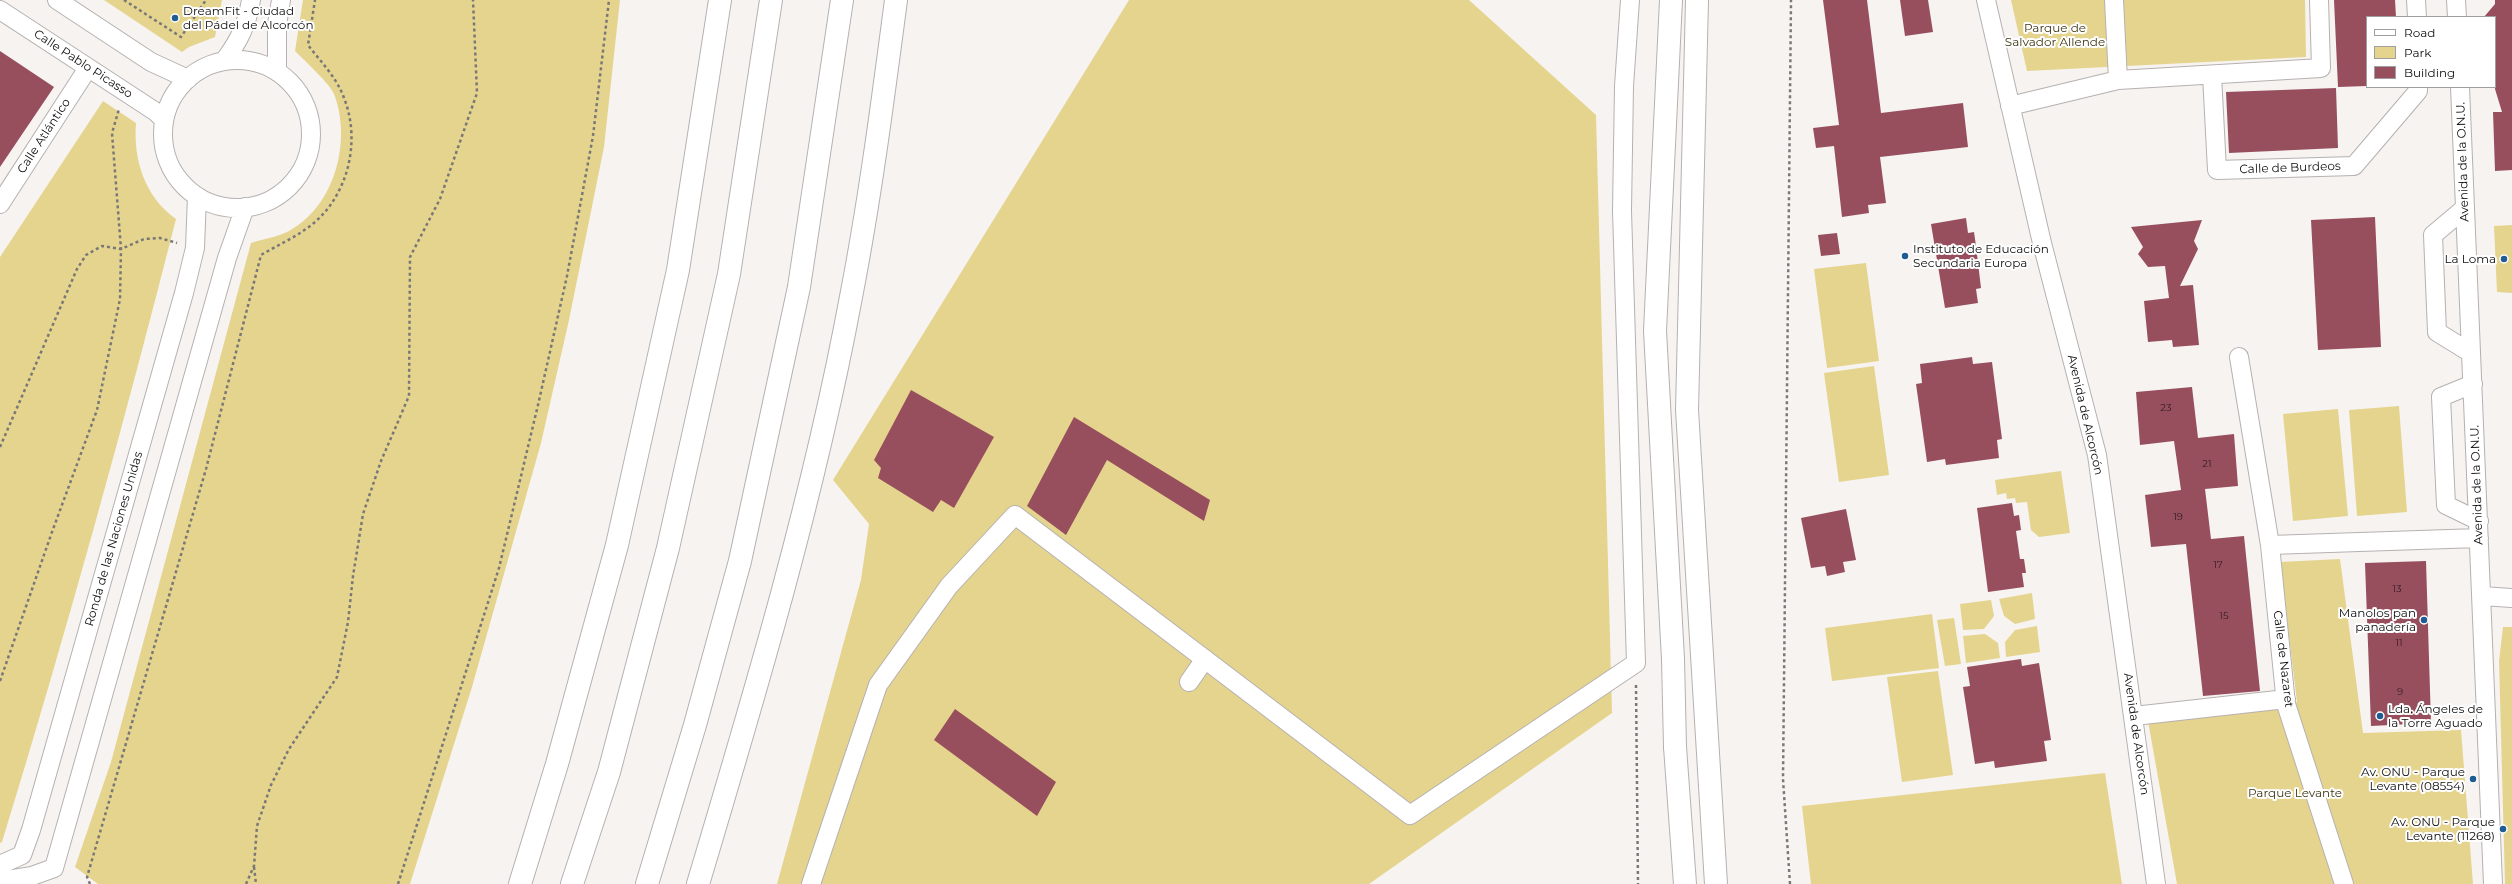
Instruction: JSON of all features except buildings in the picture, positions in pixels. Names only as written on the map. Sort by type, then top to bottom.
[{"type":"main road","points":[[520,884],[556,764],[617,545],[678,270],[720,0]]},
{"type":"main road","points":[[572,884],[609,772],[668,548],[729,274],[771,0]]},
{"type":"main road","points":[[647,884],[695,725],[741,553],[799,287],[842,0]]},
{"type":"main road","points":[[698,884],[788,572],[821,437],[851,298],[878,135],[896,0]]},
{"type":"main road","points":[[1671,0],[1655,331],[1673,659],[1675,747],[1685,884]]},
{"type":"main road","points":[[1697,0],[1687,410],[1716,884]]},
{"type":"main road","points":[[1673,884],[1671,851],[1675,747]]},
{"type":"street","points":[[57,0],[151,62],[188,79]]},
{"type":"street","points":[[224,60],[239,42],[248,19],[250,0]]},
{"type":"street","points":[[278,72],[277,26],[281,0]]},
{"type":"street","points":[[811,884],[878,685],[949,586],[1015,515],[1410,815],[1636,663],[1622,211],[1624,86],[1630,0]]},
{"type":"street","name":"Avenida de Alcorcón","points":[[1986,0],[2062,325],[2098,455],[2156,884]]},
{"type":"street","points":[[2114,0],[2118,80]]},
{"type":"street","points":[[2010,106],[2118,80],[2321,68],[2319,0]]},
{"type":"street","points":[[2416,0],[2417,16]]},
{"type":"street","points":[[2456,0],[2457,16]]},
{"type":"street","name":"Calle Pablo Picasso","points":[[0,10],[156,112],[164,120]]},
{"type":"street","points":[[224,60],[244,60],[269,66],[278,72],[296,88],[305,103],[310,118],[312,135],[309,154],[304,168],[291,185],[280,195],[261,204],[245,207],[219,206],[196,196],[176,176],[166,157],[163,138],[164,120],[170,101],[188,79],[205,66],[224,60]]},
{"type":"street","name":"Calle Atlántico","points":[[0,204],[88,68]]},
{"type":"street","name":"Calle de Burdeos","points":[[2212,75],[2217,170],[2354,166],[2418,91],[2418,88]]},
{"type":"street","name":"Avenida de la O.N.U.","points":[[2460,88],[2493,884]]},
{"type":"street","name":"Ronda de las Naciones Unidas","points":[[0,865],[22,855],[31,830],[195,248],[196,196]]},
{"type":"street","points":[[0,882],[32,876],[54,868],[227,258],[245,207]]},
{"type":"street","points":[[2465,208],[2433,235],[2437,332],[2471,353]]},
{"type":"street","name":"Calle de Nazaret","points":[[2239,357],[2270,545],[2286,699],[2344,884]]},
{"type":"street","points":[[2473,384],[2441,397],[2446,506],[2479,530]]},
{"type":"street","points":[[2270,545],[2479,530]]},
{"type":"street","points":[[2482,596],[2512,598]]},
{"type":"street","points":[[1189,682],[1205,659]]},
{"type":"street","points":[[2134,716],[2286,699]]},
{"type":"path","points":[[124,0],[181,37],[206,0]]},
{"type":"path","points":[[90,884],[86,877],[206,470],[261,255],[307,229],[329,207],[342,185],[348,166],[353,138],[344,97],[332,74],[308,45],[315,0]]},
{"type":"path","points":[[256,884],[254,866],[257,826],[271,785],[289,749],[337,676],[348,622],[353,576],[363,514],[381,461],[409,396],[410,257],[440,199],[477,93],[474,0]]},
{"type":"path","points":[[398,884],[499,568],[536,413],[567,276],[593,136],[609,0]]},
{"type":"path","points":[[1790,884],[1783,779],[1791,0]]},
{"type":"path","points":[[0,681],[52,532],[97,410],[120,299],[121,249],[112,133],[120,107]]},
{"type":"path","points":[[0,447],[77,269],[86,255],[102,246],[121,249],[144,239],[160,238],[195,248]]},
{"type":"path","points":[[1636,663],[1638,884]]},
{"type":"path","points":[[246,884],[254,866]]},
{"type":"green space","name":"DreamFit - Ciudad del Pádel de Alcorcón","points":[[104,0],[222,0],[215,37],[189,47],[182,52]]},
{"type":"green space","points":[[303,0],[620,0],[604,147],[569,320],[541,443],[472,687],[410,884],[98,884],[75,867],[111,762],[251,243],[285,233],[305,220],[318,206],[336,171],[340,151],[341,132],[339,112],[334,94],[322,78],[295,51]]},
{"type":"green space","points":[[1129,0],[1469,0],[1596,115],[1612,713],[1369,884],[777,884],[861,580],[869,524],[833,480]]},
{"type":"green space","name":"Parque de Salvador Allende","points":[[2011,0],[2305,0],[2306,57],[2027,71]]},
{"type":"green space","points":[[103,101],[136,123],[137,151],[143,177],[156,200],[176,219],[93,532],[2,842],[0,843],[0,257]]},
{"type":"green space","name":"La Loma","points":[[2512,225],[2512,293],[2497,292],[2494,226]]},
{"type":"green space","points":[[1866,263],[1879,361],[1827,368],[1814,269]]},
{"type":"green space","points":[[1874,366],[1889,475],[1839,482],[1824,373]]},
{"type":"green space","points":[[2399,406],[2407,512],[2357,516],[2349,410]]},
{"type":"green space","points":[[2338,409],[2348,516],[2293,521],[2283,414]]},
{"type":"green space","points":[[2061,471],[2070,533],[2039,537],[2031,530],[2027,502],[2016,503],[2015,498],[2007,499],[2006,493],[1997,495],[1995,480]]},
{"type":"green space","name":"Parque Levante","points":[[2340,559],[2363,733],[2461,730],[2473,884],[2177,884],[2148,721],[2297,702],[2280,562]]},
{"type":"green space","points":[[2032,593],[2035,619],[2015,624],[2004,616],[1999,599]]},
{"type":"green space","points":[[1991,600],[1994,616],[1984,629],[1963,630],[1960,604]]},
{"type":"green space","points":[[1932,614],[1939,668],[1832,681],[1825,628]]},
{"type":"green space","points":[[1954,618],[1961,664],[1945,666],[1937,620]]},
{"type":"green space","points":[[2037,626],[2040,652],[2006,657],[2005,642],[2015,630]]},
{"type":"green space","points":[[2503,627],[2512,627],[2512,884],[2505,884],[2499,661]]},
{"type":"green space","points":[[1985,634],[1998,643],[2000,658],[1966,663],[1963,636]]},
{"type":"green space","points":[[1938,671],[1953,775],[1902,782],[1887,677]]},
{"type":"green space","points":[[2105,773],[2122,884],[1811,884],[1802,806]]},
{"type":"place","name":"DreamFit - Ciudad del Pádel de Alcorcón","points":[[175,18]]},
{"type":"place","name":"Instituto de Educación Secundaria Europa","points":[[1905,256]]},
{"type":"place","name":"La Loma","points":[[2504,259]]},
{"type":"place","name":"Manolos pan panadería","points":[[2424,620]]},
{"type":"place","name":"Lda. Ángeles de la Torre Aguado","points":[[2380,716]]},
{"type":"place","name":"Av. ONU - Parque Levante (08554)","points":[[2473,779]]},
{"type":"place","name":"Av. ONU - Parque Levante (11268)","points":[[2503,829]]}]
